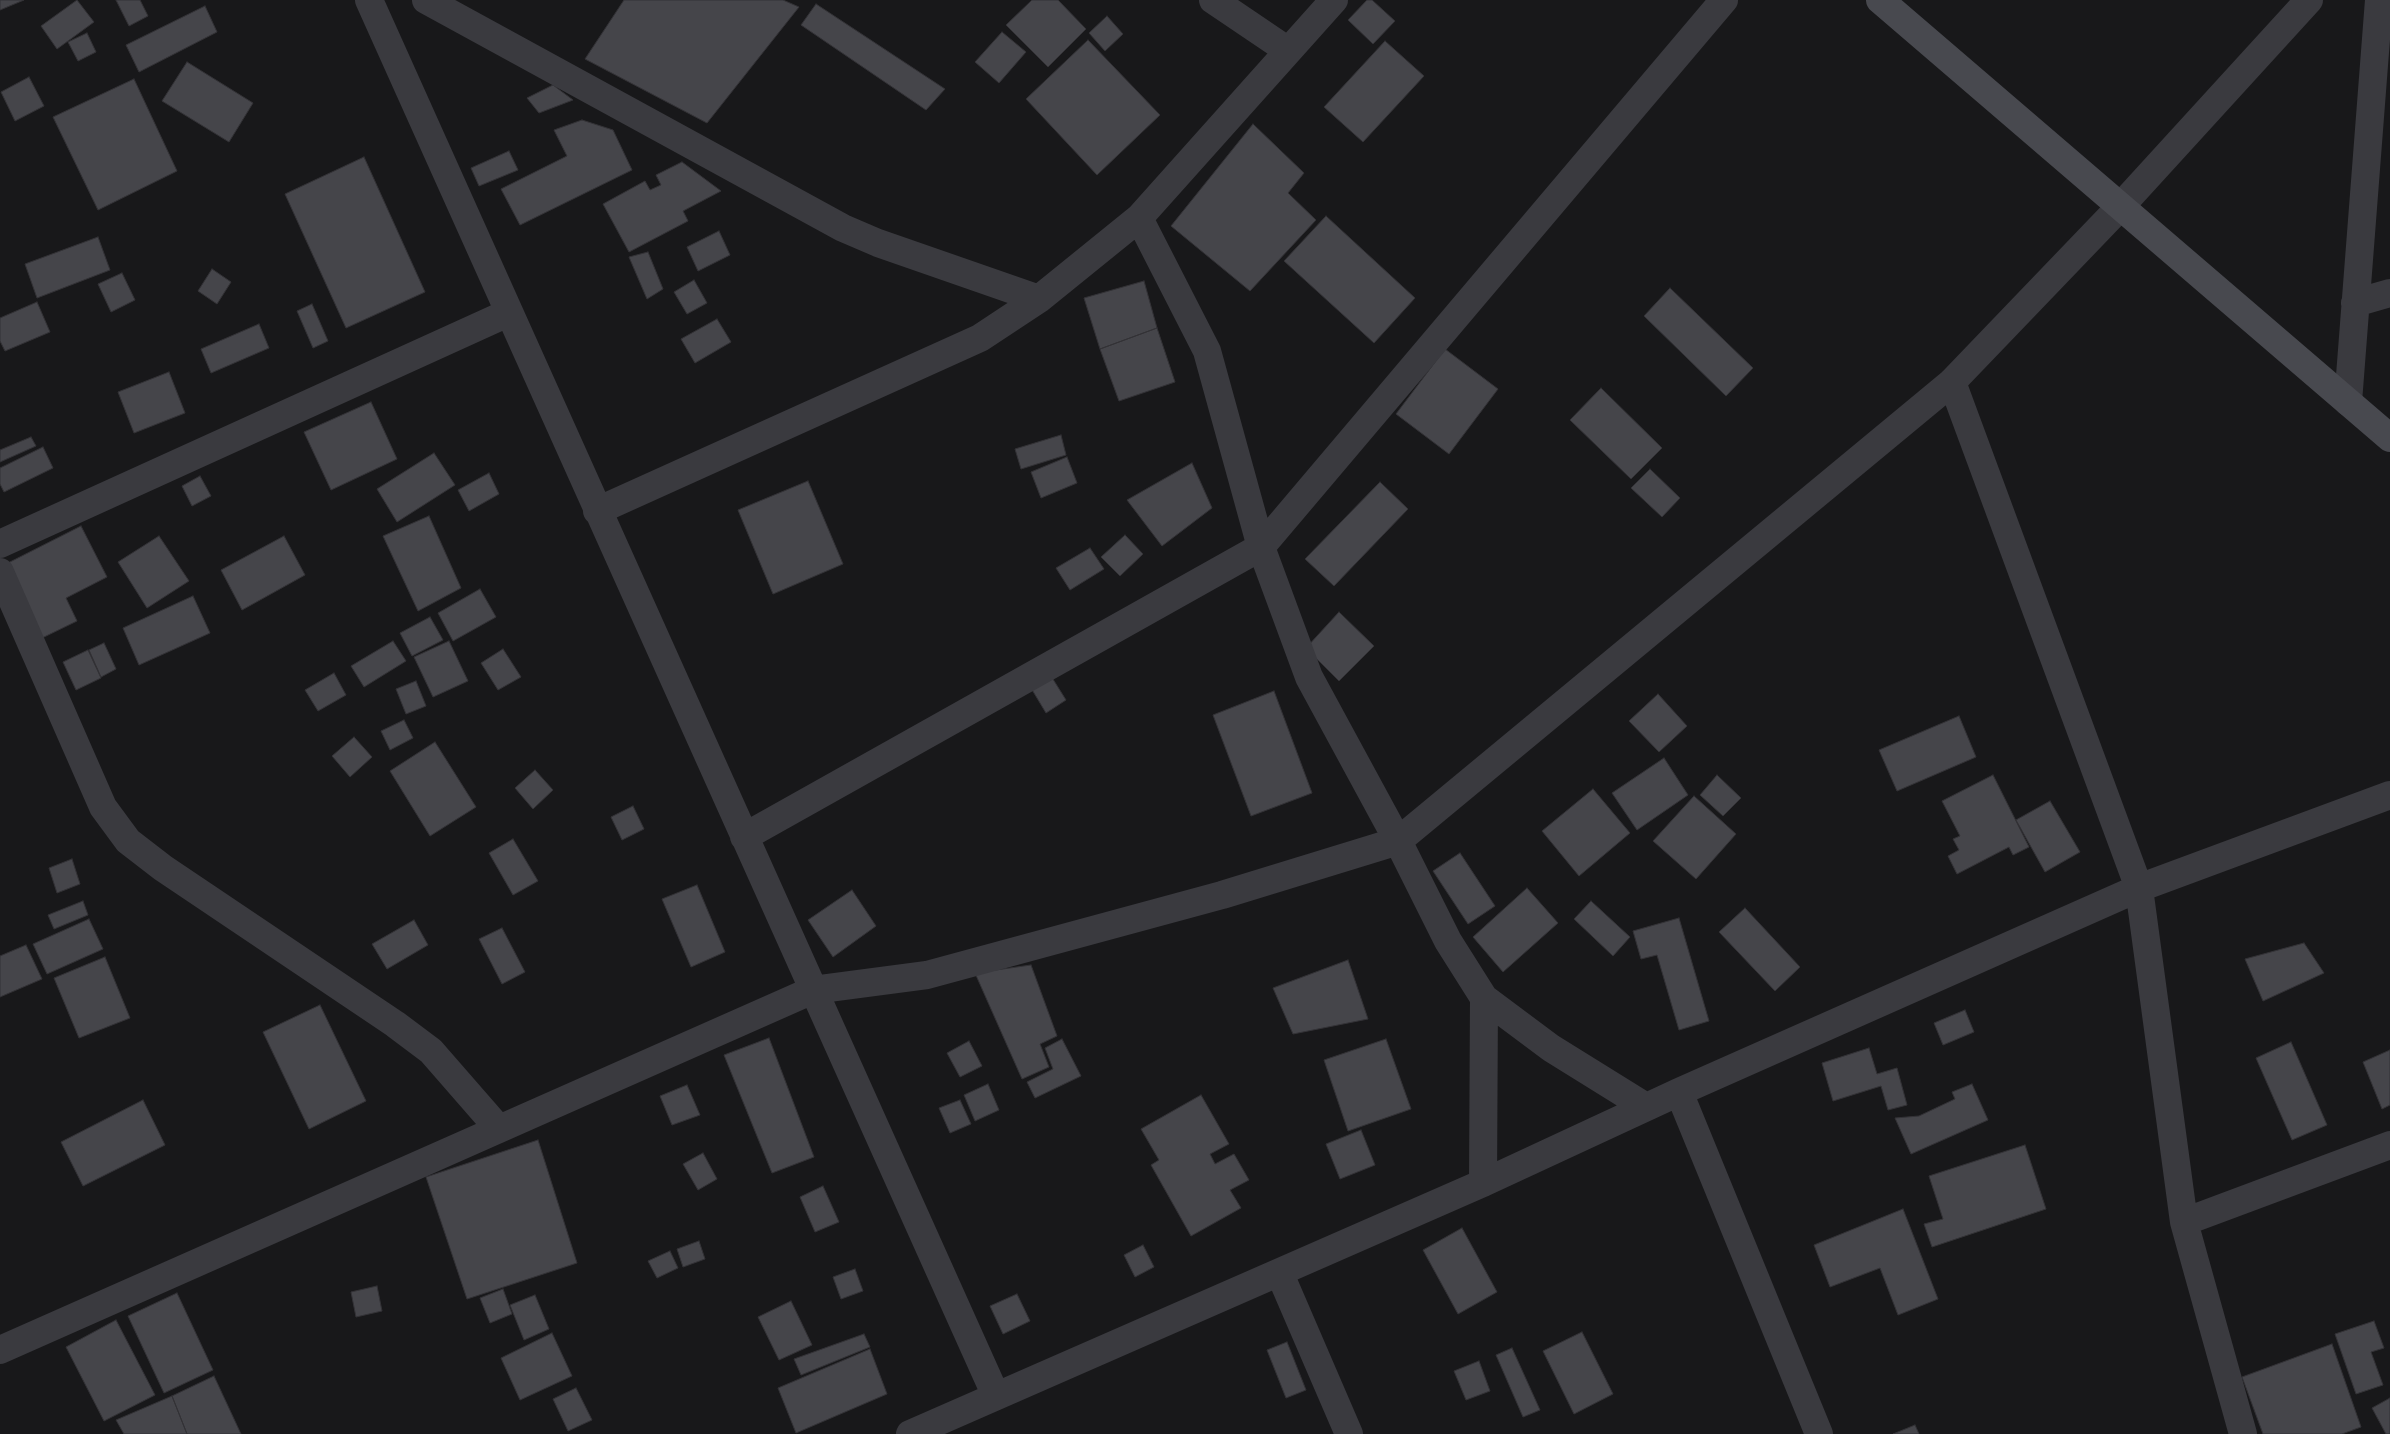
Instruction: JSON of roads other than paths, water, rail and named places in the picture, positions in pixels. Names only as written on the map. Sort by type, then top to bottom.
[{"type":"street","points":[[369,0],[996,1396]]},
{"type":"street","points":[[426,0],[843,228],[878,244],[1039,299]]},
{"type":"street","points":[[1213,0],[1288,50]]},
{"type":"street","points":[[597,511],[980,338],[1039,299],[1139,218],[1334,0]]},
{"type":"street","points":[[744,837],[1261,547],[1724,0]]},
{"type":"street","points":[[1880,0],[2390,438]]},
{"type":"street","points":[[0,1350],[813,990],[927,975],[1222,894],[1398,842],[1952,382],[2120,207],[2309,0]]},
{"type":"street","points":[[2348,402],[2379,0]]},
{"type":"street","points":[[1139,218],[1207,351],[1261,547],[1309,677],[1398,842],[1448,940],[1484,998],[1551,1048],[1646,1107]]},
{"type":"street","points":[[2356,303],[2390,293]]},
{"type":"street","points":[[0,544],[508,313]]},
{"type":"street","points":[[1952,382],[2139,888],[2184,1222],[2243,1434]]},
{"type":"street","points":[[0,572],[103,807],[128,841],[163,868],[395,1024],[431,1051],[499,1129]]},
{"type":"street","points":[[910,1434],[1280,1274],[1679,1092],[2139,888],[2390,795]]},
{"type":"street","points":[[1483,1183],[1484,998]]},
{"type":"street","points":[[1679,1092],[1819,1434]]},
{"type":"street","points":[[2184,1222],[2390,1145]]},
{"type":"street","points":[[1280,1274],[1349,1434]]}]
